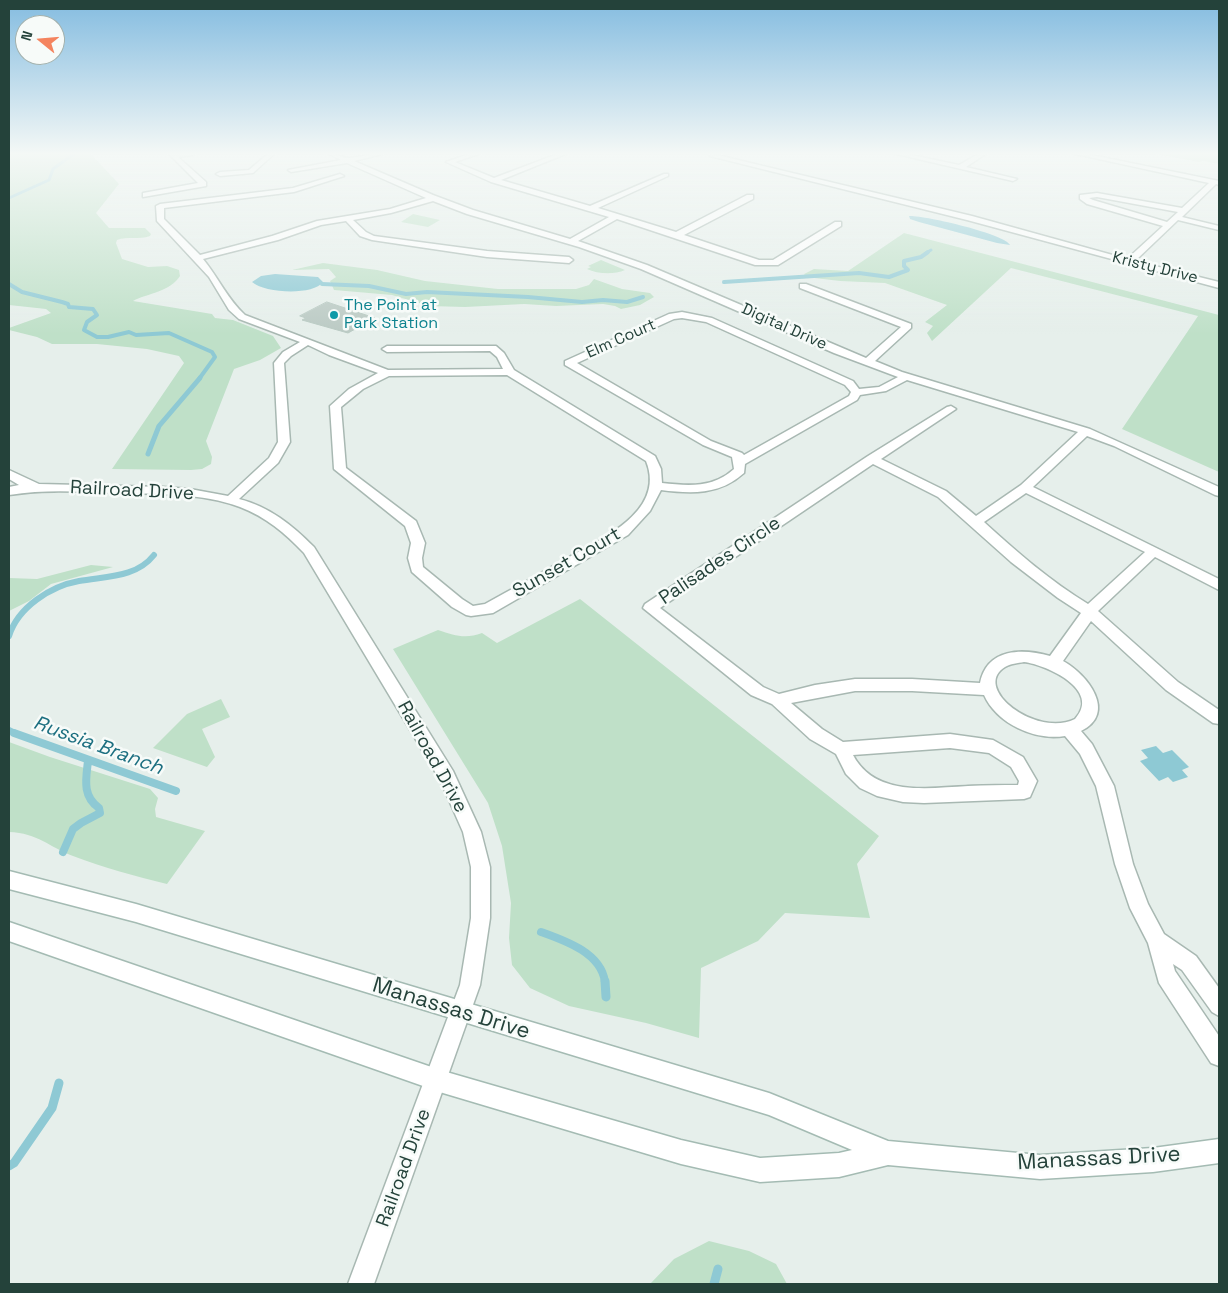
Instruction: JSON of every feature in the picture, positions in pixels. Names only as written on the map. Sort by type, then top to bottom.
[{"type":"street","name":"Sunset Court","points":[[160,213],[160,219],[198,258],[213,276],[232,308],[242,317],[308,340],[333,353],[387,373]]},
{"type":"street","points":[[198,258],[276,238],[320,223],[373,213]]},
{"type":"street","name":"Digital Drive","points":[[474,213],[582,245],[644,268],[868,362],[906,376],[1042,416],[1086,432],[1118,444],[1219,492]]},
{"type":"street","points":[[608,213],[750,261],[771,264],[838,224]]},
{"type":"street","points":[[677,235],[719,213]]},
{"type":"street","name":"Kristy Drive","points":[[950,213],[1219,285]]},
{"type":"street","points":[[1129,213],[1170,225]]},
{"type":"street","points":[[1128,262],[1183,213]]},
{"type":"street","points":[[570,242],[616,216]]},
{"type":"street","points":[[347,218],[363,234],[372,238],[487,254],[569,260]]},
{"type":"street","points":[[1178,218],[1219,228]]},
{"type":"street","points":[[582,245],[628,219]]},
{"type":"street","points":[[802,286],[908,326],[868,362]]},
{"type":"street","name":"Elm Court","points":[[740,462],[738,455],[707,443],[569,363],[672,316],[682,315],[709,320],[849,384],[856,392]]},
{"type":"street","points":[[232,500],[274,460],[284,442],[279,363],[287,354],[308,340]]},
{"type":"street","points":[[387,349],[492,348],[502,355],[509,372],[651,460],[656,468],[656,486],[696,489],[717,488],[731,480],[740,470],[740,462],[854,398],[856,392],[875,392],[888,388],[906,376]]},
{"type":"street","name":"Sunset Court","points":[[509,372],[387,373],[369,380],[344,397],[335,406],[340,469],[411,524],[418,543],[415,558],[417,569],[457,603],[470,611],[488,609],[623,532],[632,525],[648,505],[654,496],[656,486]]},
{"type":"street","name":"Palisades Circle","points":[[842,749],[830,744],[802,723],[778,700],[757,692],[695,641],[650,608],[872,459],[951,409]]},
{"type":"street","points":[[976,522],[1025,488],[1086,432]]},
{"type":"street","points":[[872,459],[942,494],[1023,565],[1063,595],[1089,611],[1172,686],[1219,718]]},
{"type":"street","name":"Railroad Drive","points":[[9,474],[24,483],[38,486],[182,492],[232,500],[259,509],[282,523],[309,550],[447,776],[466,816],[478,851],[482,895],[479,935],[470,985],[361,1284]]},
{"type":"street","name":"Railroad Drive","points":[[9,490],[38,486]]},
{"type":"street","points":[[1025,488],[1154,551],[1219,586]]},
{"type":"street","points":[[1053,663],[1081,626],[1089,611],[1105,593],[1139,566],[1154,551]]},
{"type":"street","points":[[1024,656],[1053,663],[1074,677],[1088,694],[1091,707],[1088,718],[1079,726],[1070,730],[1050,732],[1034,728],[1004,712],[994,701],[988,689],[987,678],[991,669],[999,662],[1024,656]]},
{"type":"street","points":[[778,700],[815,691],[855,685],[912,685],[988,689]]},
{"type":"street","points":[[1070,730],[1086,749],[1105,786],[1132,889],[1157,941],[1166,976],[1219,1055]]},
{"type":"street","points":[[950,741],[992,747],[1017,762],[1028,781],[1024,792],[900,796],[865,783],[847,764],[842,749],[950,741]]},
{"type":"street","name":"Manassas Drive","points":[[9,880],[136,913],[769,1104],[888,1154]]},
{"type":"street","name":"Manassas Drive","points":[[9,931],[436,1080],[680,1152],[760,1170],[840,1165],[888,1154],[1040,1167],[1153,1160],[1219,1151]]},
{"type":"street","points":[[1157,941],[1189,964],[1219,1006]]},
{"type":"green space","points":[[9,213],[96,213],[109,228],[145,228],[151,234],[146,237],[117,240],[116,243],[122,259],[148,267],[167,266],[179,270],[180,276],[171,286],[133,301],[212,314],[215,318],[233,320],[273,336],[281,348],[260,360],[234,369],[206,441],[212,457],[211,464],[202,469],[191,470],[112,469],[184,363],[179,356],[147,349],[97,344],[52,344],[37,337],[9,330],[9,328],[51,313],[46,309],[9,305]]},
{"type":"green space","points":[[413,214],[440,220],[428,227],[401,222]]},
{"type":"green space","points":[[904,233],[1219,315],[1219,472],[1122,429],[1198,316],[1011,268],[932,341],[927,333],[933,326],[925,322],[947,305],[885,283],[840,281],[806,277],[804,274],[814,269],[848,271]]},
{"type":"green space","points":[[601,260],[625,270],[616,273],[606,273],[587,269],[591,267],[588,266]]},
{"type":"green space","points":[[323,263],[377,270],[425,281],[498,289],[576,289],[589,285],[594,279],[622,289],[650,293],[654,297],[640,305],[621,309],[603,304],[429,306],[392,295],[334,290],[330,281],[336,277],[329,269],[292,270]]},
{"type":"green space","points":[[91,565],[113,567],[51,584],[29,601],[9,611],[9,578],[37,579]]},
{"type":"green space","points":[[580,599],[879,836],[857,864],[870,918],[785,913],[758,941],[701,968],[699,1038],[646,1023],[569,1006],[530,988],[512,965],[509,938],[511,903],[502,846],[488,803],[393,649],[438,630],[460,636],[482,633],[497,643]]},
{"type":"green space","points":[[221,699],[230,717],[202,729],[215,757],[207,767],[153,748],[187,714]]},
{"type":"green space","points":[[9,742],[150,789],[158,798],[155,809],[156,817],[205,831],[167,884],[96,864],[73,856],[28,835],[9,832]]},
{"type":"green space","points":[[709,1241],[749,1251],[776,1264],[787,1284],[650,1284],[674,1259]]},
{"type":"water","points":[[909,216],[946,222],[980,231],[1005,241],[1010,245],[919,222],[910,219]]},
{"type":"water","points":[[275,274],[318,277],[323,282],[318,286],[299,291],[277,291],[258,286],[252,282],[261,276]]},
{"type":"water","points":[[1156,746],[1163,753],[1172,750],[1189,767],[1182,770],[1188,777],[1173,782],[1168,777],[1159,781],[1140,761],[1148,758],[1141,750]]},
{"type":"building","name":"The Point at Park Station","points":[[327,302],[375,318],[348,333],[302,320],[306,318],[300,316]]},
{"type":"waterway","points":[[926,253],[931,250]]},
{"type":"waterway","points":[[724,282],[859,273],[889,277],[908,270],[904,266],[904,261],[921,257],[928,252]]},
{"type":"waterway","name":"Russia Branch","points":[[9,284],[22,292],[62,302],[68,304],[69,307],[93,309],[97,315],[87,322],[84,330],[97,337],[108,337],[129,332],[136,335],[169,333],[212,352],[215,357],[199,379]]},
{"type":"waterway","points":[[322,284],[369,286],[406,294],[427,292],[528,297],[582,302],[603,300],[627,302],[643,297]]},
{"type":"waterway","name":"Russia Branch","points":[[148,454],[159,426],[200,378]]},
{"type":"waterway","name":"Russia Branch","points":[[9,636],[20,616],[28,607],[47,593],[79,581],[129,572],[147,563],[154,555]]},
{"type":"waterway","name":"Russia Branch","points":[[9,730],[17,734]]},
{"type":"waterway","name":"Russia Branch","points":[[14,733],[176,791]]},
{"type":"waterway","points":[[63,852],[73,829],[100,813],[99,808],[90,798],[86,787],[88,761]]},
{"type":"waterway","name":"Russia Branch","points":[[541,932],[571,944],[590,956],[597,963],[605,982]]},
{"type":"waterway","name":"Russia Branch","points":[[605,981],[606,997]]},
{"type":"waterway","points":[[9,1166],[14,1163],[52,1108],[59,1083]]},
{"type":"waterway","name":"Russia Branch","points":[[714,1284],[718,1269]]},
{"type":"place","name":"The Point at Park Station","points":[[334,315]]}]
